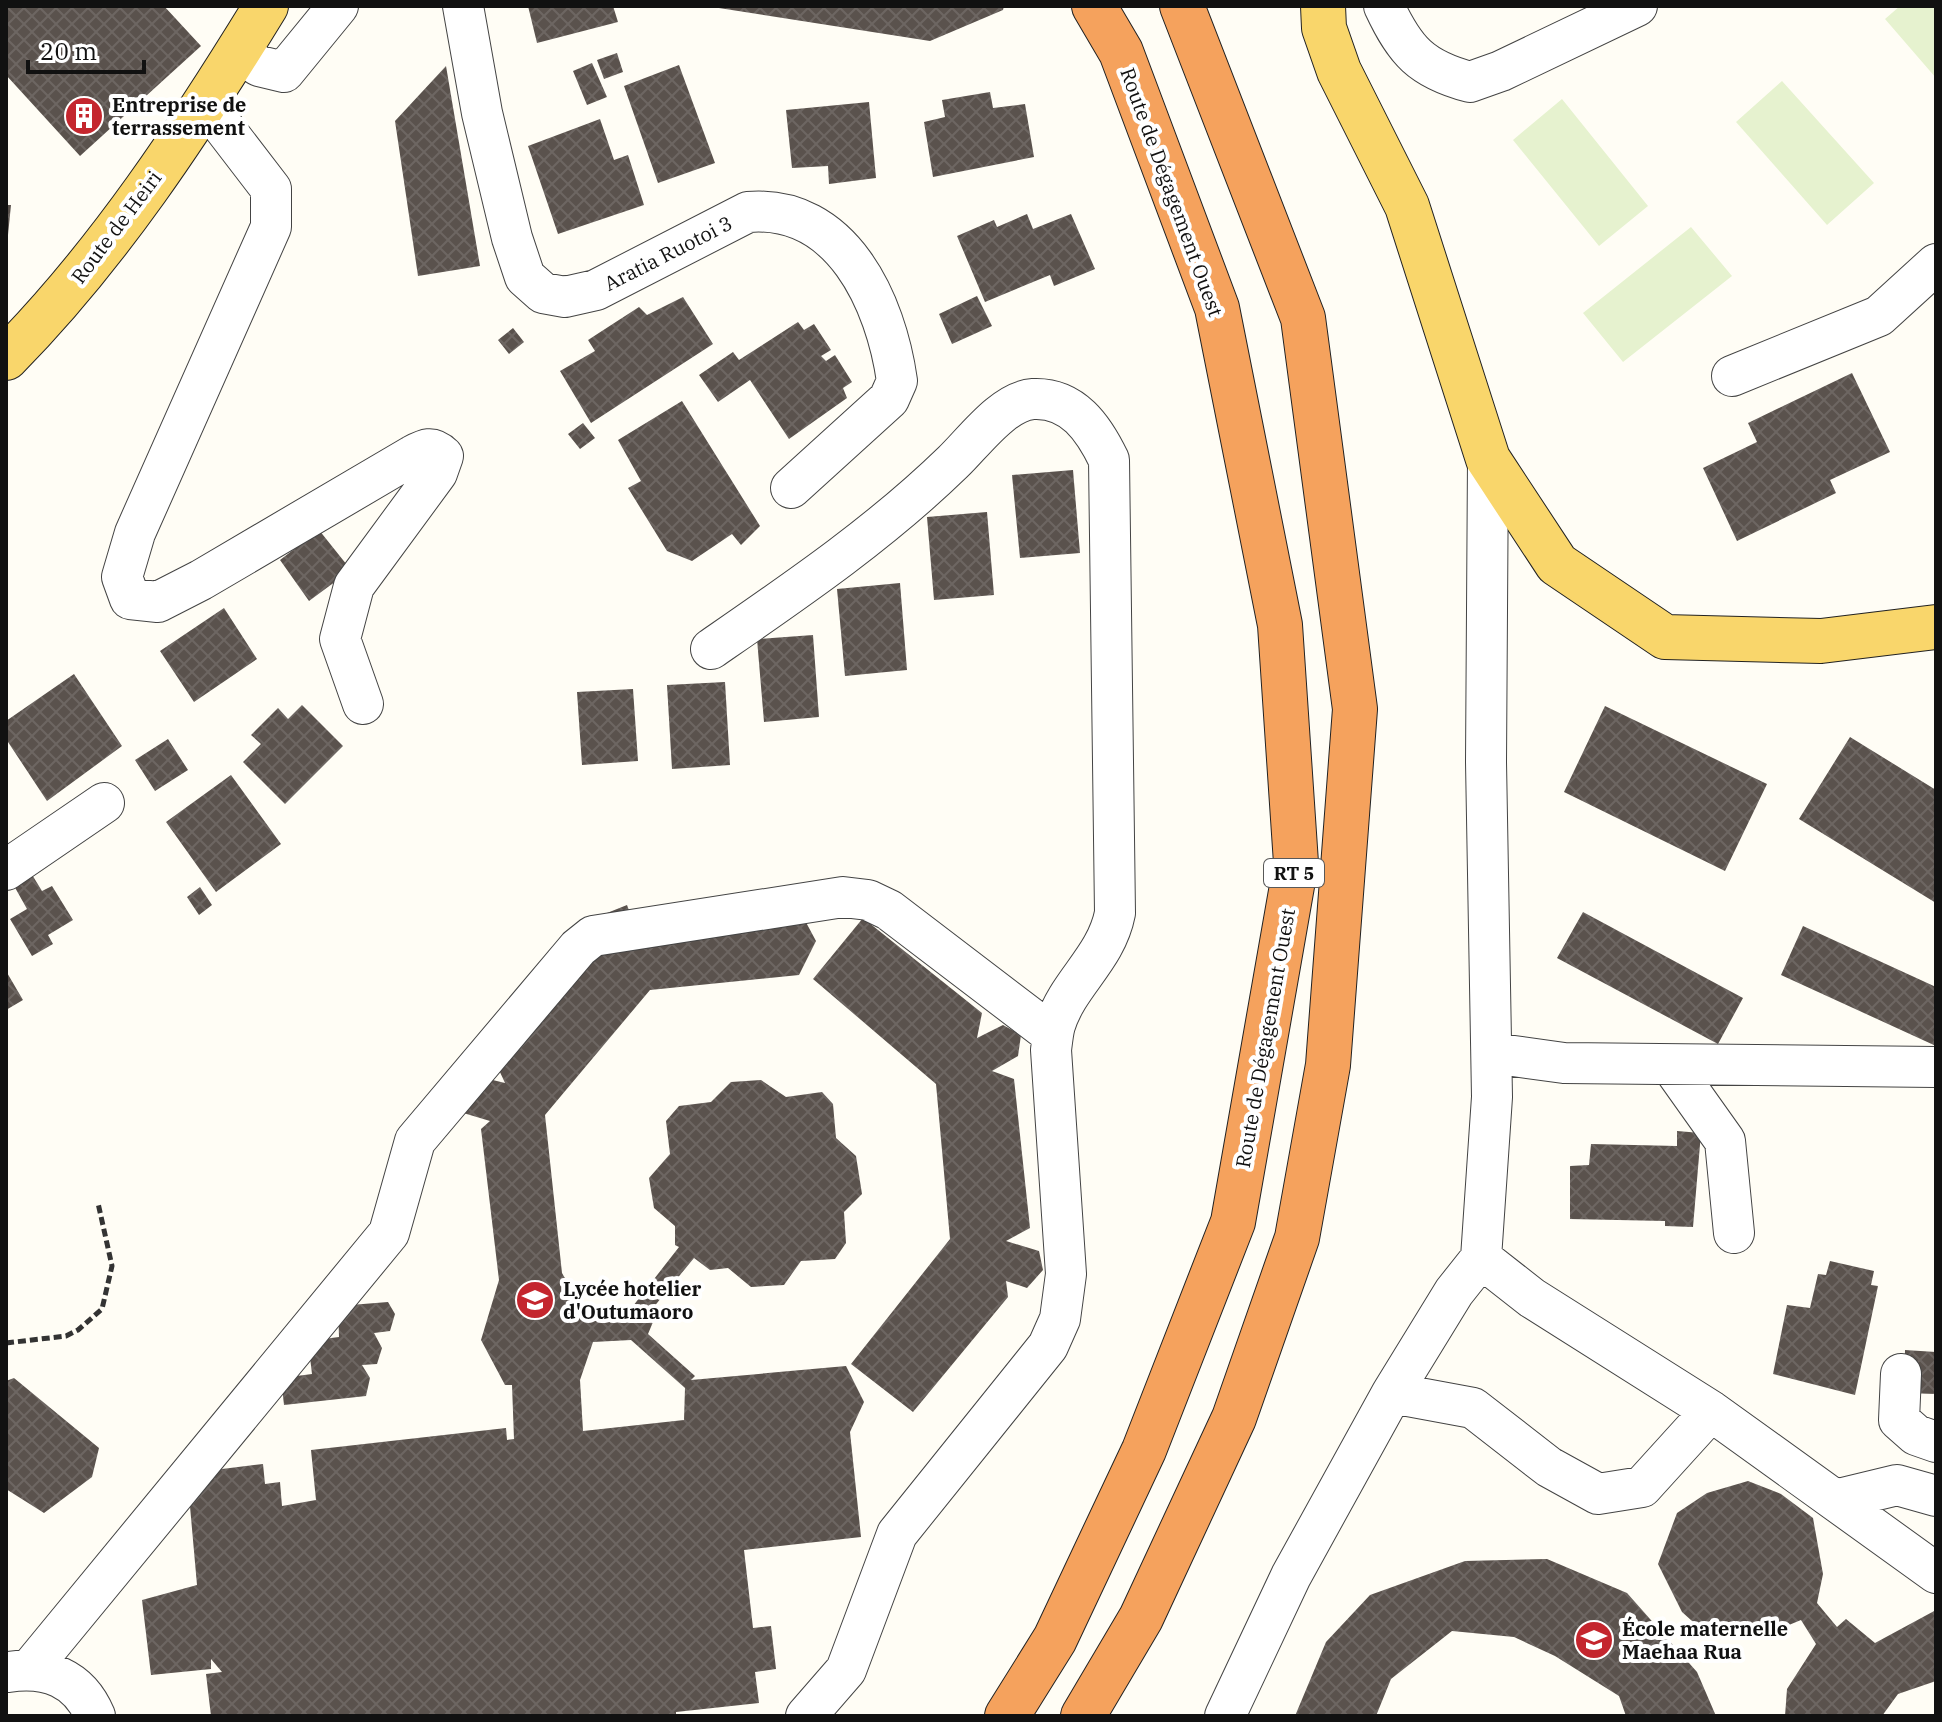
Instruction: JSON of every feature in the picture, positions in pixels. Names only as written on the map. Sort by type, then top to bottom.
[{"type":"highway","name":"Route de Dégagement Ouest","points":[[1007,1716],[1055,1639],[1137,1463],[1233,1222],[1296,863],[1280,625],[1217,308],[1121,52],[1094,6]]},
{"type":"highway","name":"RT 5","points":[[1083,1716],[1141,1618],[1234,1418],[1297,1238],[1328,1065],[1355,709],[1303,318],[1182,6]]},
{"type":"main road","name":"Route de Heiri","points":[[6,358],[55,308],[222,76],[266,6]]},
{"type":"main road","points":[[1323,6],[1324,28],[1339,71],[1407,206],[1488,459],[1557,564],[1662,636],[1821,641],[1936,627]]},
{"type":"street","points":[[237,6],[222,76],[271,189],[271,227],[135,533],[122,577],[130,599],[158,602],[412,456],[427,448],[436,449],[443,456],[437,473],[354,586],[340,639],[363,704]]},
{"type":"street","points":[[222,76],[259,66],[284,72],[338,6]]},
{"type":"street","name":"Aratia Ruotoi 3","points":[[463,6],[482,113],[512,238],[525,277],[543,293],[565,297],[596,290],[748,212],[787,214],[824,231],[858,270],[874,298],[897,381],[889,399],[791,488]]},
{"type":"street","points":[[1384,6],[1399,38],[1422,63],[1470,82],[1501,71],[1637,6]]},
{"type":"street","points":[[1732,376],[1879,316],[1936,264]]},
{"type":"street","points":[[711,649],[824,572],[917,497],[1007,410],[1032,399],[1045,401],[1070,407],[1094,429],[1109,460],[1115,913],[1111,934],[1062,1010],[1053,1035],[1051,1050],[1066,1274],[1060,1319],[1048,1346],[897,1534],[846,1670],[806,1716]]},
{"type":"street","points":[[1225,1716],[1291,1576],[1392,1393],[1454,1292],[1481,1258],[1492,1053],[1486,762],[1488,459]]},
{"type":"street","points":[[6,870],[104,803]]},
{"type":"street","points":[[18,1671],[389,1233],[415,1141],[578,948],[593,936],[843,897],[868,900],[889,910],[1053,1035]]},
{"type":"street","points":[[1492,1053],[1564,1063],[1936,1067]]},
{"type":"street","points":[[1671,1065],[1725,1141],[1734,1233]]},
{"type":"street","points":[[1481,1258],[1532,1298],[1711,1411],[1936,1573]]},
{"type":"street","points":[[1901,1374],[1899,1420],[1916,1435],[1936,1442]]},
{"type":"street","points":[[1392,1393],[1473,1408],[1549,1467],[1598,1494],[1642,1487],[1711,1411]]},
{"type":"street","points":[[1835,1500],[1897,1485],[1936,1496]]},
{"type":"street","points":[[18,1671],[57,1674],[80,1690],[95,1716]]},
{"type":"path","points":[[6,1343],[66,1336],[78,1330],[102,1309],[112,1266],[98,1203]]},
{"type":"green space","points":[[1900,6],[1936,6],[1936,78],[1885,19]]},
{"type":"green space","points":[[1782,81],[1874,183],[1827,225],[1736,122]]},
{"type":"green space","points":[[1562,99],[1648,206],[1599,246],[1513,140]]},
{"type":"green space","points":[[1691,227],[1732,276],[1623,362],[1583,313]]},
{"type":"building","name":"Entreprise de terrassement","points":[[6,6],[164,6],[201,46],[80,156],[6,75]]},
{"type":"building","points":[[528,6],[613,6],[618,22],[537,43]]},
{"type":"building","points":[[706,6],[1004,6],[1003,10],[930,41]]},
{"type":"building","points":[[617,53],[623,72],[604,79],[597,60]]},
{"type":"building","points":[[592,63],[607,97],[587,105],[573,71]]},
{"type":"building","points":[[679,65],[715,163],[658,183],[624,86]]},
{"type":"building","points":[[446,66],[480,266],[418,276],[395,121]]},
{"type":"building","points":[[990,92],[993,108],[1025,104],[1034,157],[933,177],[924,122],[945,117],[942,100]]},
{"type":"building","points":[[869,102],[876,178],[829,184],[828,166],[792,168],[786,110]]},
{"type":"building","points":[[600,119],[614,160],[628,155],[644,205],[558,234],[528,146]]},
{"type":"building","points":[[6,205],[11,205],[8,235],[6,235]]},
{"type":"building","points":[[1027,214],[1033,229],[1071,214],[1095,269],[1054,286],[1050,275],[985,302],[957,236],[994,220],[997,227]]},
{"type":"building","points":[[977,296],[992,326],[952,344],[939,314]]},
{"type":"building","points":[[683,297],[713,344],[591,423],[560,371],[595,351],[588,340],[639,307],[647,315]]},
{"type":"building","points":[[798,322],[804,330],[814,324],[831,350],[821,356],[826,361],[835,355],[852,382],[843,388],[847,398],[789,439],[750,380],[718,402],[699,375],[733,352],[739,360]]},
{"type":"building","points":[[513,328],[524,342],[509,354],[498,340]]},
{"type":"building","points":[[1852,373],[1890,452],[1830,480],[1836,493],[1737,541],[1703,468],[1757,442],[1748,423]]},
{"type":"building","points":[[682,401],[760,526],[741,545],[732,534],[692,561],[667,551],[628,488],[641,481],[618,440]]},
{"type":"building","points":[[583,423],[595,438],[580,449],[568,434]]},
{"type":"building","points":[[1073,470],[1080,553],[1020,558],[1012,475]]},
{"type":"building","points":[[987,512],[994,595],[934,600],[927,517]]},
{"type":"building","points":[[319,530],[351,570],[309,601],[280,560]]},
{"type":"building","points":[[900,583],[907,670],[845,676],[837,589]]},
{"type":"building","points":[[224,608],[257,659],[194,702],[160,651]]},
{"type":"building","points":[[813,635],[819,717],[764,722],[757,639]]},
{"type":"building","points":[[74,674],[122,746],[47,801],[6,739],[6,721]]},
{"type":"building","points":[[725,682],[730,765],[672,769],[667,685]]},
{"type":"building","points":[[633,689],[638,761],[582,765],[577,692]]},
{"type":"building","points":[[302,705],[343,746],[285,804],[243,762],[261,744],[251,735],[278,708],[288,719]]},
{"type":"building","points":[[1605,706],[1767,784],[1725,871],[1564,792]]},
{"type":"building","points":[[1850,737],[1936,790],[1936,903],[1799,819]]},
{"type":"building","points":[[168,739],[188,770],[155,791],[135,760]]},
{"type":"building","points":[[231,775],[281,844],[216,892],[166,822]]},
{"type":"building","points":[[31,873],[42,891],[52,886],[73,920],[48,935],[53,944],[32,956],[10,919],[27,909],[13,884]]},
{"type":"building","points":[[200,887],[212,905],[199,915],[187,897]]},
{"type":"building","name":"Lycée hotelier d'Outumaoro","points":[[627,905],[643,948],[801,913],[816,941],[799,975],[650,990],[545,1115],[562,1273],[590,1322],[626,1315],[679,1247],[675,1245],[675,1226],[654,1208],[649,1178],[670,1154],[666,1121],[679,1106],[711,1102],[731,1082],[761,1080],[786,1097],[822,1092],[833,1104],[836,1138],[856,1156],[862,1194],[844,1212],[846,1243],[835,1259],[801,1261],[784,1285],[751,1287],[728,1268],[710,1270],[694,1258],[648,1314],[653,1322],[648,1334],[695,1376],[691,1380],[846,1366],[864,1402],[850,1432],[861,1537],[744,1550],[753,1628],[771,1626],[776,1669],[755,1672],[759,1703],[676,1712],[676,1716],[211,1716],[206,1674],[222,1672],[211,1659],[211,1669],[151,1675],[142,1600],[197,1585],[189,1495],[198,1472],[263,1464],[265,1484],[280,1482],[282,1506],[316,1500],[311,1450],[506,1428],[507,1440],[514,1439],[512,1385],[505,1385],[481,1340],[499,1280],[481,1129],[490,1121],[450,1109],[460,1072],[505,1083],[499,1070],[592,919]],"holes":[[[631,1340],[685,1388],[684,1420],[583,1431],[580,1380],[593,1342]]]},
{"type":"building","points":[[1583,912],[1743,998],[1718,1044],[1557,958]]},
{"type":"building","points":[[863,918],[982,1013],[977,1038],[1003,1025],[1021,1035],[1018,1056],[992,1071],[1014,1079],[1030,1228],[1006,1241],[1039,1251],[1043,1270],[1027,1288],[1006,1281],[1008,1297],[913,1412],[851,1364],[950,1239],[936,1084],[813,979]]},
{"type":"building","points":[[1803,926],[1936,987],[1936,1046],[1781,975]]},
{"type":"building","points":[[6,971],[23,1000],[6,1010]]},
{"type":"building","points":[[1677,1131],[1701,1133],[1693,1227],[1665,1226],[1665,1221],[1570,1219],[1570,1166],[1589,1165],[1591,1144],[1677,1146]]},
{"type":"building","points":[[1830,1261],[1874,1271],[1871,1285],[1878,1286],[1855,1395],[1773,1374],[1787,1305],[1810,1308],[1818,1274],[1826,1275]]},
{"type":"building","points":[[388,1302],[395,1314],[390,1331],[374,1333],[382,1348],[377,1364],[362,1365],[370,1378],[366,1396],[284,1405],[281,1378],[312,1374],[308,1341],[339,1337],[338,1306]]},
{"type":"building","points":[[1905,1350],[1936,1352],[1936,1394],[1904,1393]]},
{"type":"building","points":[[14,1378],[99,1448],[92,1477],[44,1513],[6,1489],[6,1381]]},
{"type":"building","name":"École maternelle Maehaa Rua","points":[[1748,1481],[1781,1494],[1813,1518],[1823,1574],[1817,1603],[1837,1627],[1846,1619],[1875,1643],[1936,1610],[1936,1681],[1898,1694],[1882,1716],[1785,1716],[1787,1689],[1816,1644],[1801,1620],[1755,1639],[1711,1638],[1682,1612],[1658,1564],[1677,1513],[1707,1493]]},
{"type":"building","name":"École maternelle Maehaa Rua","points":[[1547,1559],[1627,1593],[1697,1672],[1716,1716],[1626,1716],[1619,1696],[1555,1656],[1514,1637],[1452,1631],[1391,1679],[1376,1716],[1295,1716],[1326,1642],[1370,1595],[1465,1561]]},
{"type":"place","name":"Entreprise de terrassement","points":[[84,116]]},
{"type":"place","name":"Lycée hotelier d'Outumaoro","points":[[535,1300]]},
{"type":"place","name":"École maternelle Maehaa Rua","points":[[1594,1640]]}]
